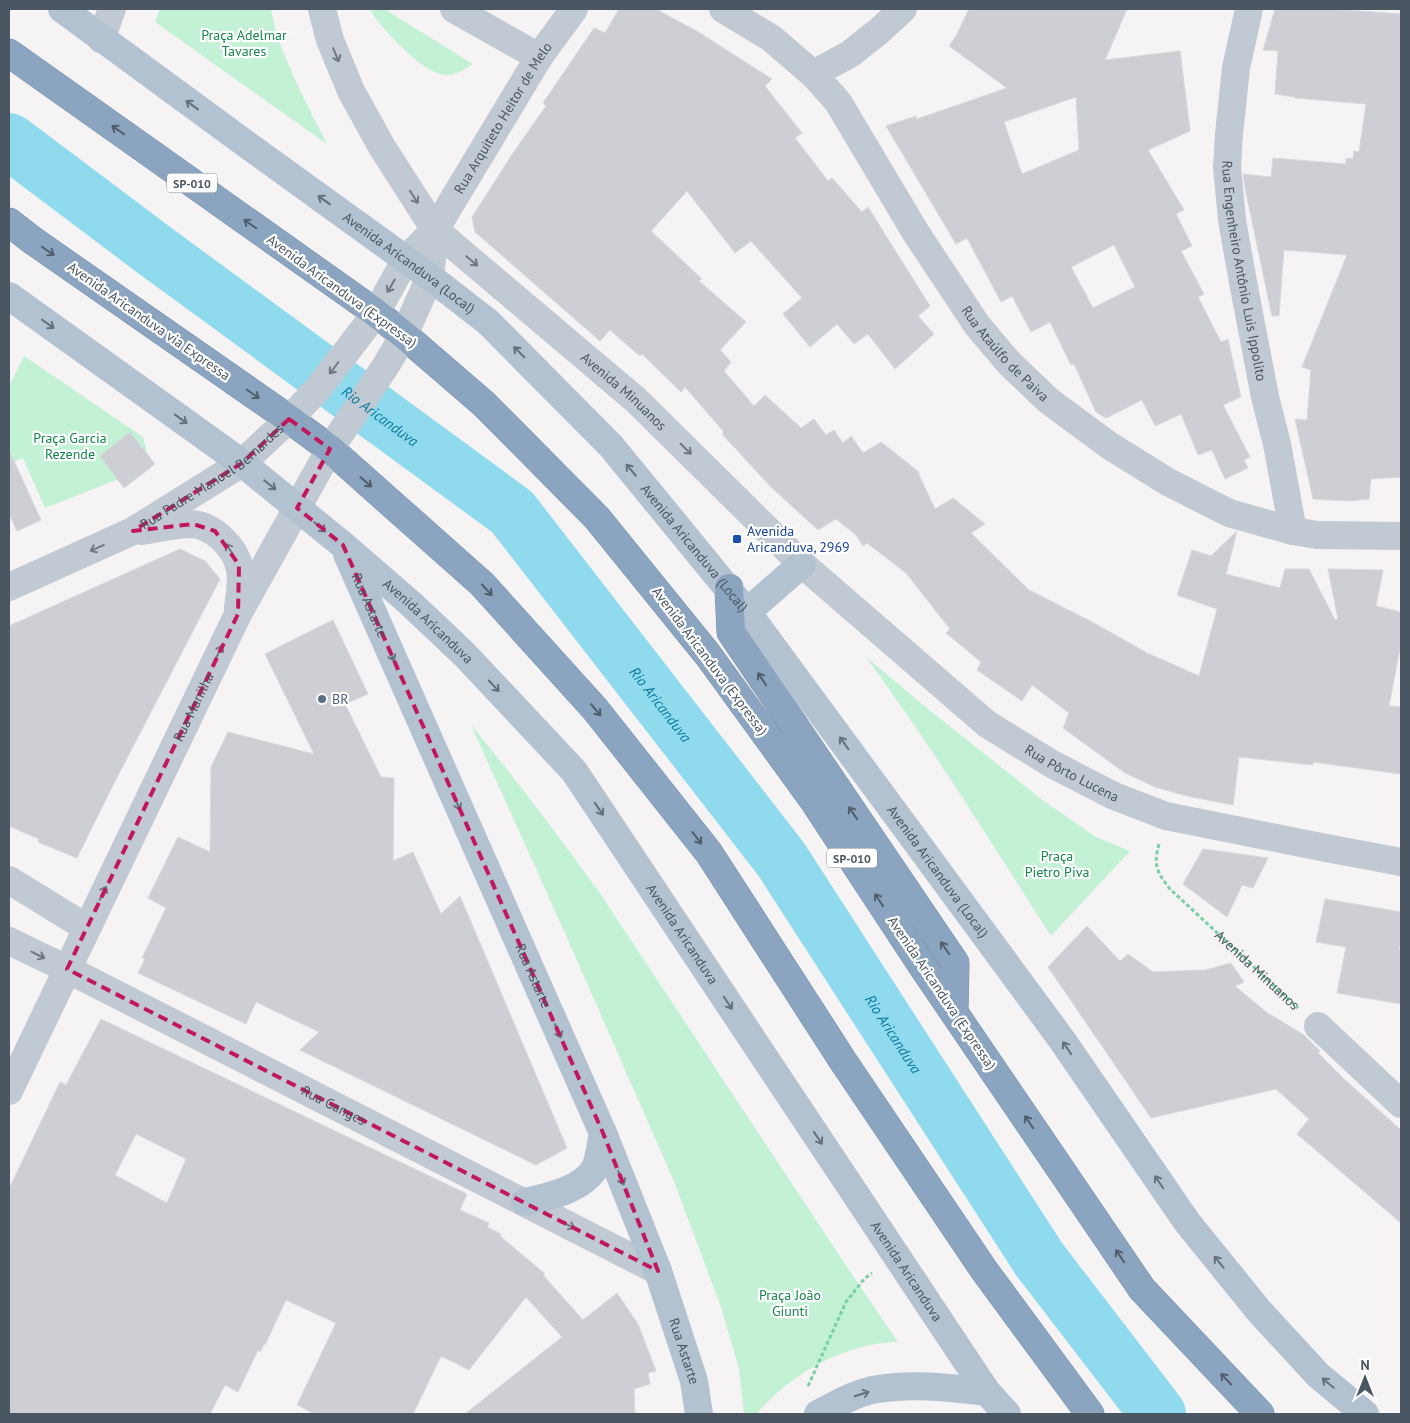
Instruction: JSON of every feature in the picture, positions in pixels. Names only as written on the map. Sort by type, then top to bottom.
[{"type":"highway","name":"Avenida Aricanduva (Expressa)","points":[[9,53],[376,313],[404,335],[484,404],[597,518],[708,655],[814,802],[923,967],[1142,1289],[1260,1414]]},
{"type":"highway","name":"Avenida Aricanduva via Expressa","points":[[9,222],[32,240],[290,419]]},
{"type":"highway","points":[[290,419],[330,449],[482,584],[595,709],[709,853],[842,1061],[984,1270],[1090,1414]]},
{"type":"highway","points":[[729,588],[730,632],[955,963],[954,1011]]},
{"type":"main road","name":"Avenida Aricanduva (Local)","points":[[62,9],[430,276],[488,322],[611,446],[747,612],[1062,1040],[1187,1222],[1259,1311],[1318,1375],[1365,1414]]},
{"type":"main road","points":[[9,296],[242,463],[297,508]]},
{"type":"main road","name":"Avenida Aricanduva","points":[[297,508],[410,603],[464,654],[574,772],[986,1392],[1007,1414]]},
{"type":"main road","name":"Rua Astarte","points":[[343,546],[603,1133],[658,1270],[694,1381],[699,1414]]},
{"type":"main road","points":[[747,612],[802,564]]},
{"type":"main road","points":[[525,1202],[552,1196],[584,1180],[595,1167],[603,1133]]},
{"type":"main road","points":[[818,1414],[842,1400],[877,1389],[914,1385],[986,1392]]},
{"type":"street","points":[[101,39],[112,9]]},
{"type":"street","points":[[322,9],[330,40],[352,91],[382,147],[435,230]]},
{"type":"street","points":[[454,9],[539,57]]},
{"type":"street","name":"Rua Arquiteto Heitor de Melo","points":[[376,313],[406,260],[435,230],[539,57],[574,9]]},
{"type":"street","name":"Rua Ataúlfo de Paiva","points":[[723,9],[770,38],[814,74],[838,102],[916,233],[978,325],[1009,363],[1048,401],[1110,446],[1168,482],[1229,513],[1293,532],[1317,535],[1401,536]]},
{"type":"street","points":[[814,74],[850,54],[879,31],[902,9]]},
{"type":"street","name":"Rua Engenheiro Antônio Luis Ippolito","points":[[1249,9],[1236,68],[1227,167],[1232,220],[1243,282],[1277,444],[1293,532]]},
{"type":"street","name":"Rua Arquiteto Heitor de Melo","points":[[404,335],[430,276],[435,230]]},
{"type":"street","name":"Avenida Minuanos","points":[[435,230],[636,400],[802,564]]},
{"type":"street","name":"Rua Padre Manoel Bernardes","points":[[9,587],[133,532],[242,463],[290,419],[317,390],[376,313]]},
{"type":"street","name":"Rua Manilha","points":[[9,1091],[238,614],[330,449],[404,335]]},
{"type":"street","points":[[133,532],[193,524],[215,532],[229,546],[239,565],[241,583],[238,614]]},
{"type":"street","name":"Rua Pôrto Lucena","points":[[802,564],[988,724],[1052,764],[1106,792],[1166,816],[1321,848],[1401,862]]},
{"type":"street","points":[[9,880],[87,928]]},
{"type":"street","name":"Rua Ganges","points":[[9,941],[658,1270]]},
{"type":"street","points":[[1318,1026],[1401,1104]]},
{"type":"path","name":"Avenida Minuanos","points":[[1166,816],[1155,861],[1159,873],[1170,889],[1318,1026]]},
{"type":"path","points":[[807,1388],[846,1302],[864,1279],[897,1256]]},
{"type":"highlighted area","points":[[289,419],[330,449],[297,508],[343,545],[603,1133],[658,1271],[67,969],[238,614],[239,565],[215,531],[193,524],[133,531],[242,463]]},
{"type":"green space","name":"Praça Adelmar Tavares","points":[[160,9],[271,9],[276,32],[288,63],[327,144],[155,22]]},
{"type":"green space","points":[[370,9],[384,9],[473,64],[451,75],[442,74],[425,67],[394,39],[379,23]]},
{"type":"green space","name":"Praça Garcia Rezende","points":[[24,356],[143,437],[146,448],[145,460],[119,479],[45,508],[23,458],[9,464],[9,387]]},
{"type":"green space","name":"Praça Pietro Piva","points":[[866,657],[1045,802],[1096,837],[1130,851],[1051,936],[938,760]]},
{"type":"green space","name":"Praça João Giunti","points":[[471,725],[536,807],[599,892],[898,1342],[858,1348],[820,1363],[785,1386],[756,1414],[744,1414],[739,1369],[721,1307],[673,1179]]},
{"type":"building","points":[[619,9],[656,9],[700,33],[772,79],[765,86],[802,133],[795,138],[828,181],[832,178],[862,212],[868,207],[930,306],[918,316],[934,334],[895,369],[868,334],[854,344],[837,324],[810,347],[783,314],[802,298],[751,241],[735,253],[687,191],[651,231],[702,279],[699,281],[746,322],[720,350],[731,362],[724,371],[754,406],[765,395],[801,428],[814,419],[826,435],[834,430],[843,443],[851,436],[863,453],[881,442],[919,472],[935,509],[953,498],[985,524],[971,533],[1029,590],[1094,623],[1147,653],[1199,676],[1217,609],[1177,595],[1192,550],[1211,556],[1237,531],[1226,574],[1280,588],[1285,569],[1309,569],[1335,620],[1338,619],[1328,569],[1383,570],[1376,606],[1401,612],[1401,643],[1389,706],[1401,707],[1401,774],[1313,762],[1313,765],[1239,757],[1233,805],[1187,796],[1155,787],[1125,773],[1063,728],[1069,713],[1032,685],[1022,701],[977,670],[981,662],[946,633],[950,629],[906,573],[867,543],[863,546],[856,535],[836,519],[818,530],[771,487],[722,434],[724,432],[685,387],[681,392],[642,354],[640,356],[610,330],[600,341],[475,232],[472,217],[546,106],[543,103],[594,28],[605,33]]},
{"type":"building","points":[[969,9],[1127,9],[1105,60],[1180,51],[1190,131],[1148,150],[1184,210],[1176,214],[1192,246],[1181,251],[1204,294],[1198,297],[1221,342],[1228,339],[1241,397],[1223,405],[1250,457],[1244,460],[1248,468],[1225,479],[1212,450],[1198,455],[1181,414],[1155,426],[1142,400],[1106,418],[1096,412],[1074,364],[1071,365],[1050,322],[1031,332],[1012,296],[1001,302],[967,238],[956,244],[886,126],[916,116],[917,119],[1007,88],[949,46]],"holes":[[[1076,97],[1079,150],[1022,174],[1004,122]],[[1114,245],[1135,287],[1093,308],[1071,267]]]},
{"type":"building","points":[[1275,9],[1331,9],[1401,14],[1401,477],[1371,479],[1369,499],[1349,501],[1313,499],[1295,419],[1307,420],[1311,370],[1302,367],[1347,255],[1284,250],[1279,316],[1272,316],[1243,174],[1271,177],[1273,158],[1346,164],[1346,158],[1353,159],[1354,151],[1359,152],[1366,104],[1295,98],[1275,94],[1278,51],[1263,50]]},
{"type":"building","points":[[130,432],[155,464],[124,488],[100,456]]},
{"type":"building","points":[[9,450],[41,520],[17,531],[9,514]]},
{"type":"building","points":[[180,549],[205,561],[220,579],[77,858],[38,842],[39,839],[9,826],[9,626]]},
{"type":"building","points":[[333,620],[368,694],[345,704],[381,777],[394,778],[393,861],[413,852],[441,914],[460,896],[567,1148],[536,1165],[300,1050],[319,1032],[256,1002],[246,1024],[138,973],[145,959],[142,958],[166,908],[148,898],[178,837],[210,852],[211,767],[228,732],[314,754],[265,654]]},
{"type":"building","points":[[1203,849],[1268,858],[1253,888],[1242,885],[1227,917],[1183,884]]},
{"type":"building","points":[[1325,899],[1401,912],[1399,949],[1401,952],[1401,1004],[1337,993],[1346,947],[1316,942]]},
{"type":"building","points":[[1087,926],[1120,961],[1128,954],[1153,972],[1205,970],[1231,963],[1244,982],[1235,986],[1266,1012],[1304,1035],[1320,1051],[1318,1053],[1344,1079],[1401,1130],[1401,1223],[1297,1134],[1309,1119],[1276,1089],[1151,1118],[1048,967]]},
{"type":"building","points":[[101,1019],[467,1194],[460,1210],[489,1223],[487,1227],[501,1234],[500,1236],[545,1274],[543,1275],[583,1320],[617,1293],[638,1324],[656,1371],[648,1373],[650,1384],[634,1389],[635,1414],[465,1414],[562,1337],[526,1297],[469,1370],[441,1356],[413,1414],[315,1414],[297,1405],[336,1323],[286,1300],[265,1345],[260,1352],[258,1350],[238,1392],[225,1385],[210,1414],[9,1414],[9,1189],[60,1082],[66,1085]],"holes":[[[136,1134],[186,1159],[167,1203],[115,1175]]]},
{"type":"waterway","name":"Rio Aricanduva","points":[[9,141],[154,250],[512,512],[781,859],[1039,1259],[1158,1414]]},
{"type":"place","name":"Avenida Aricanduva, 2969","points":[[737,539]]},
{"type":"place","name":"BR","points":[[322,699]]}]
